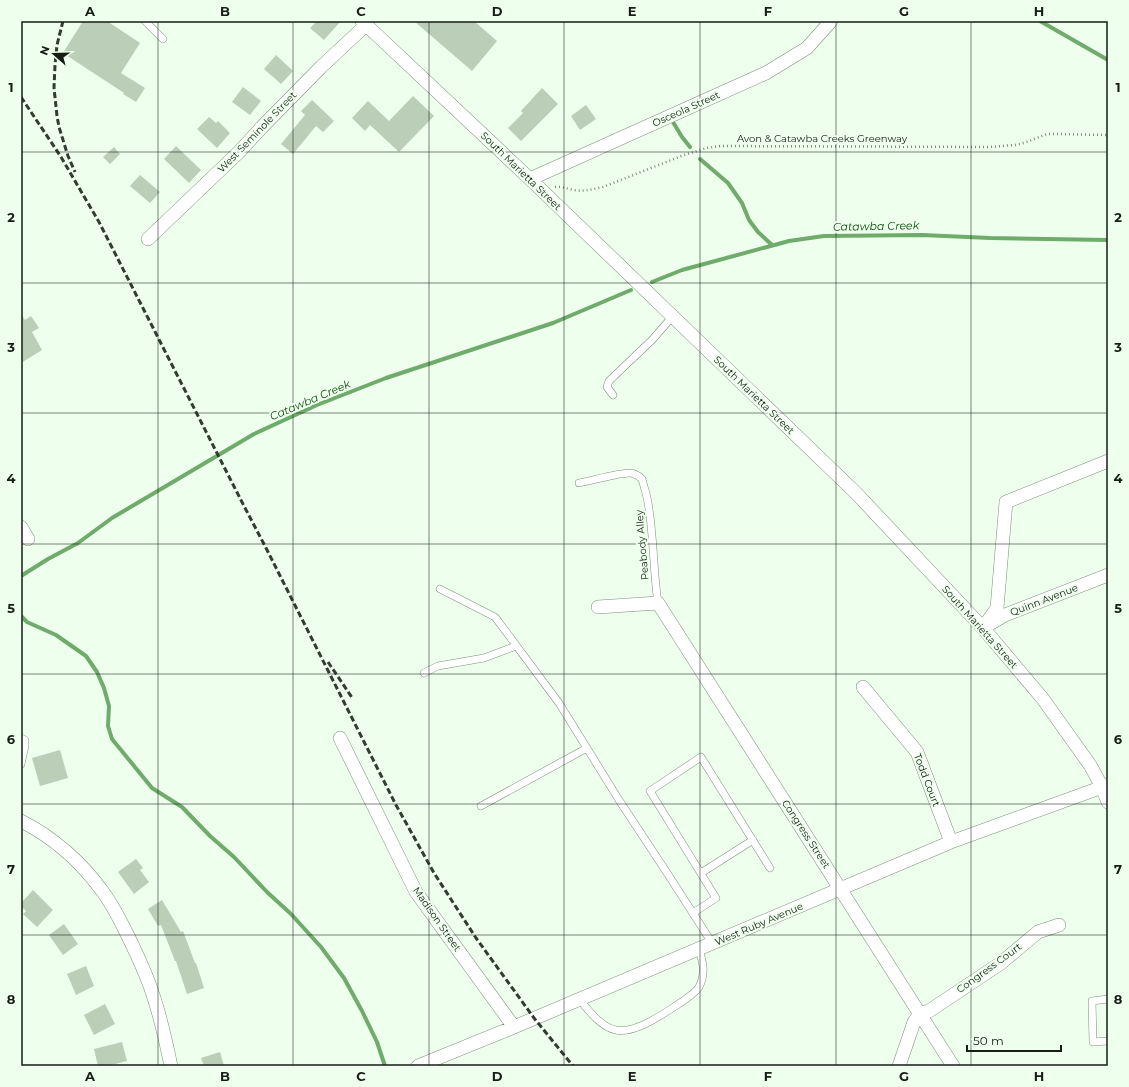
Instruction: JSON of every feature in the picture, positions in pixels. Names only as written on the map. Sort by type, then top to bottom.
[{"type":"street","name":"Osceola Street","points":[[530,179],[766,73],[806,48],[831,21]]},
{"type":"street","name":"South Marietta Street","points":[[364,23],[545,193],[856,493],[983,628],[1043,699],[1105,786],[1108,802]]},
{"type":"street","name":"West Seminole Street","points":[[148,239],[239,152],[262,126],[364,23]]},
{"type":"street","points":[[983,628],[997,608],[1006,502],[1108,461]]},
{"type":"street","points":[[21,527],[28,539]]},
{"type":"street","name":"Quinn Avenue","points":[[983,628],[1005,615],[1108,575]]},
{"type":"street","points":[[598,607],[658,603]]},
{"type":"street","name":"Congress Street","points":[[658,603],[953,1066]]},
{"type":"street","name":"Todd Court","points":[[863,687],[917,752],[950,842]]},
{"type":"street","name":"Madison Street","points":[[340,738],[416,892],[514,1027]]},
{"type":"street","name":"West Ruby Avenue","points":[[418,1066],[514,1027],[950,842],[1105,786]]},
{"type":"street","points":[[21,820],[34,827],[62,848],[104,892],[118,916],[134,949],[153,995],[165,1036],[171,1066]]},
{"type":"street","name":"Congress Court","points":[[920,1013],[929,1011],[1001,962],[1038,932],[1059,925]]},
{"type":"street","points":[[899,1066],[914,1022],[920,1013]]},
{"type":"lane","points":[[145,21],[163,38]]},
{"type":"lane","points":[[613,395],[607,387],[609,381],[652,340],[673,316]]},
{"type":"lane","name":"Peabody Alley","points":[[579,483],[630,473],[640,476],[642,479],[651,521],[655,583],[658,603]]},
{"type":"lane","points":[[440,589],[495,617],[559,703],[619,800],[712,943]]},
{"type":"lane","points":[[424,673],[438,666],[484,658],[516,646]]},
{"type":"lane","points":[[21,738],[25,740],[21,764]]},
{"type":"lane","points":[[481,806],[587,748]]},
{"type":"lane","points":[[693,913],[716,898],[650,791],[702,757],[770,868]]},
{"type":"lane","points":[[701,874],[753,840]]},
{"type":"lane","points":[[579,999],[594,1016],[604,1024],[616,1030],[624,1030],[644,1024],[687,999],[698,989],[703,980],[704,971],[699,948]]},
{"type":"lane","points":[[1108,999],[1092,1001],[1093,1042],[1108,1041]]},
{"type":"path","name":"Avon & Catawba Creeks Greenway","points":[[545,193],[558,186],[575,190],[590,190],[603,187],[684,155],[707,148],[720,146],[989,147],[1024,143],[1047,134],[1108,135]]},
{"type":"building","points":[[83,21],[107,21],[140,43],[121,73],[145,88],[136,102],[63,53]]},
{"type":"building","points":[[317,21],[341,21],[324,40],[310,28]]},
{"type":"building","points":[[414,21],[474,21],[497,41],[472,71]]},
{"type":"building","points":[[276,55],[293,71],[281,84],[264,69]]},
{"type":"building","points":[[243,87],[261,101],[250,115],[232,102]]},
{"type":"building","points":[[542,88],[558,104],[521,141],[508,128],[523,113],[521,111]]},
{"type":"building","points":[[413,96],[434,116],[399,152],[370,125],[365,131],[352,118],[368,101],[389,121]]},
{"type":"building","points":[[312,100],[334,121],[323,132],[316,126],[293,154],[281,144],[305,115],[301,111]]},
{"type":"building","points":[[586,105],[596,119],[580,130],[571,116]]},
{"type":"building","points":[[209,117],[216,123],[218,121],[230,133],[217,148],[197,129]]},
{"type":"building","points":[[176,146],[201,170],[189,183],[164,159]]},
{"type":"building","points":[[114,147],[120,154],[110,164],[103,157]]},
{"type":"building","points":[[140,175],[160,192],[150,203],[130,186]]},
{"type":"building","points":[[21,314],[25,320],[31,316],[39,328],[32,332],[42,350],[21,363]]},
{"type":"building","points":[[60,750],[68,778],[40,786],[32,758]]},
{"type":"building","points":[[136,859],[143,868],[140,870],[149,882],[134,894],[118,872]]},
{"type":"building","points":[[33,890],[53,910],[37,927],[23,914],[26,911],[21,906],[21,903]]},
{"type":"building","points":[[162,900],[181,932],[183,931],[204,988],[187,994],[176,961],[161,925],[158,926],[148,909]]},
{"type":"building","points":[[64,924],[78,944],[63,955],[49,935]]},
{"type":"building","points":[[86,966],[94,986],[76,995],[67,974]]},
{"type":"building","points":[[105,1004],[115,1024],[94,1035],[84,1015]]},
{"type":"building","points":[[122,1042],[127,1061],[107,1066],[98,1066],[94,1049]]},
{"type":"building","points":[[220,1052],[224,1066],[204,1066],[201,1058]]},
{"type":"waterway","points":[[1040,21],[1108,60]]},
{"type":"waterway","points":[[673,122],[690,147]]},
{"type":"waterway","points":[[700,159],[728,183],[742,203],[749,220],[758,232],[772,245]]},
{"type":"waterway","name":"Catawba Creek","points":[[652,282],[682,270],[789,241],[824,236],[922,235],[1108,240]]},
{"type":"waterway","name":"Catawba Creek","points":[[21,576],[78,543],[112,518],[254,434],[317,405],[386,378],[553,323],[631,290]]},
{"type":"waterway","points":[[21,616],[27,622],[56,635],[86,656],[97,672],[104,688],[109,706],[108,726],[112,739],[152,788],[182,807],[291,914],[321,947],[344,978],[362,1011],[377,1042],[385,1066]]},
{"type":"railway","points":[[63,21],[57,45],[54,88],[59,127],[68,156],[75,172]]},
{"type":"railway","points":[[21,97],[61,157],[99,222],[396,805],[434,873],[476,938],[534,1018],[573,1066]]},
{"type":"railway","points":[[328,662],[353,699]]}]
